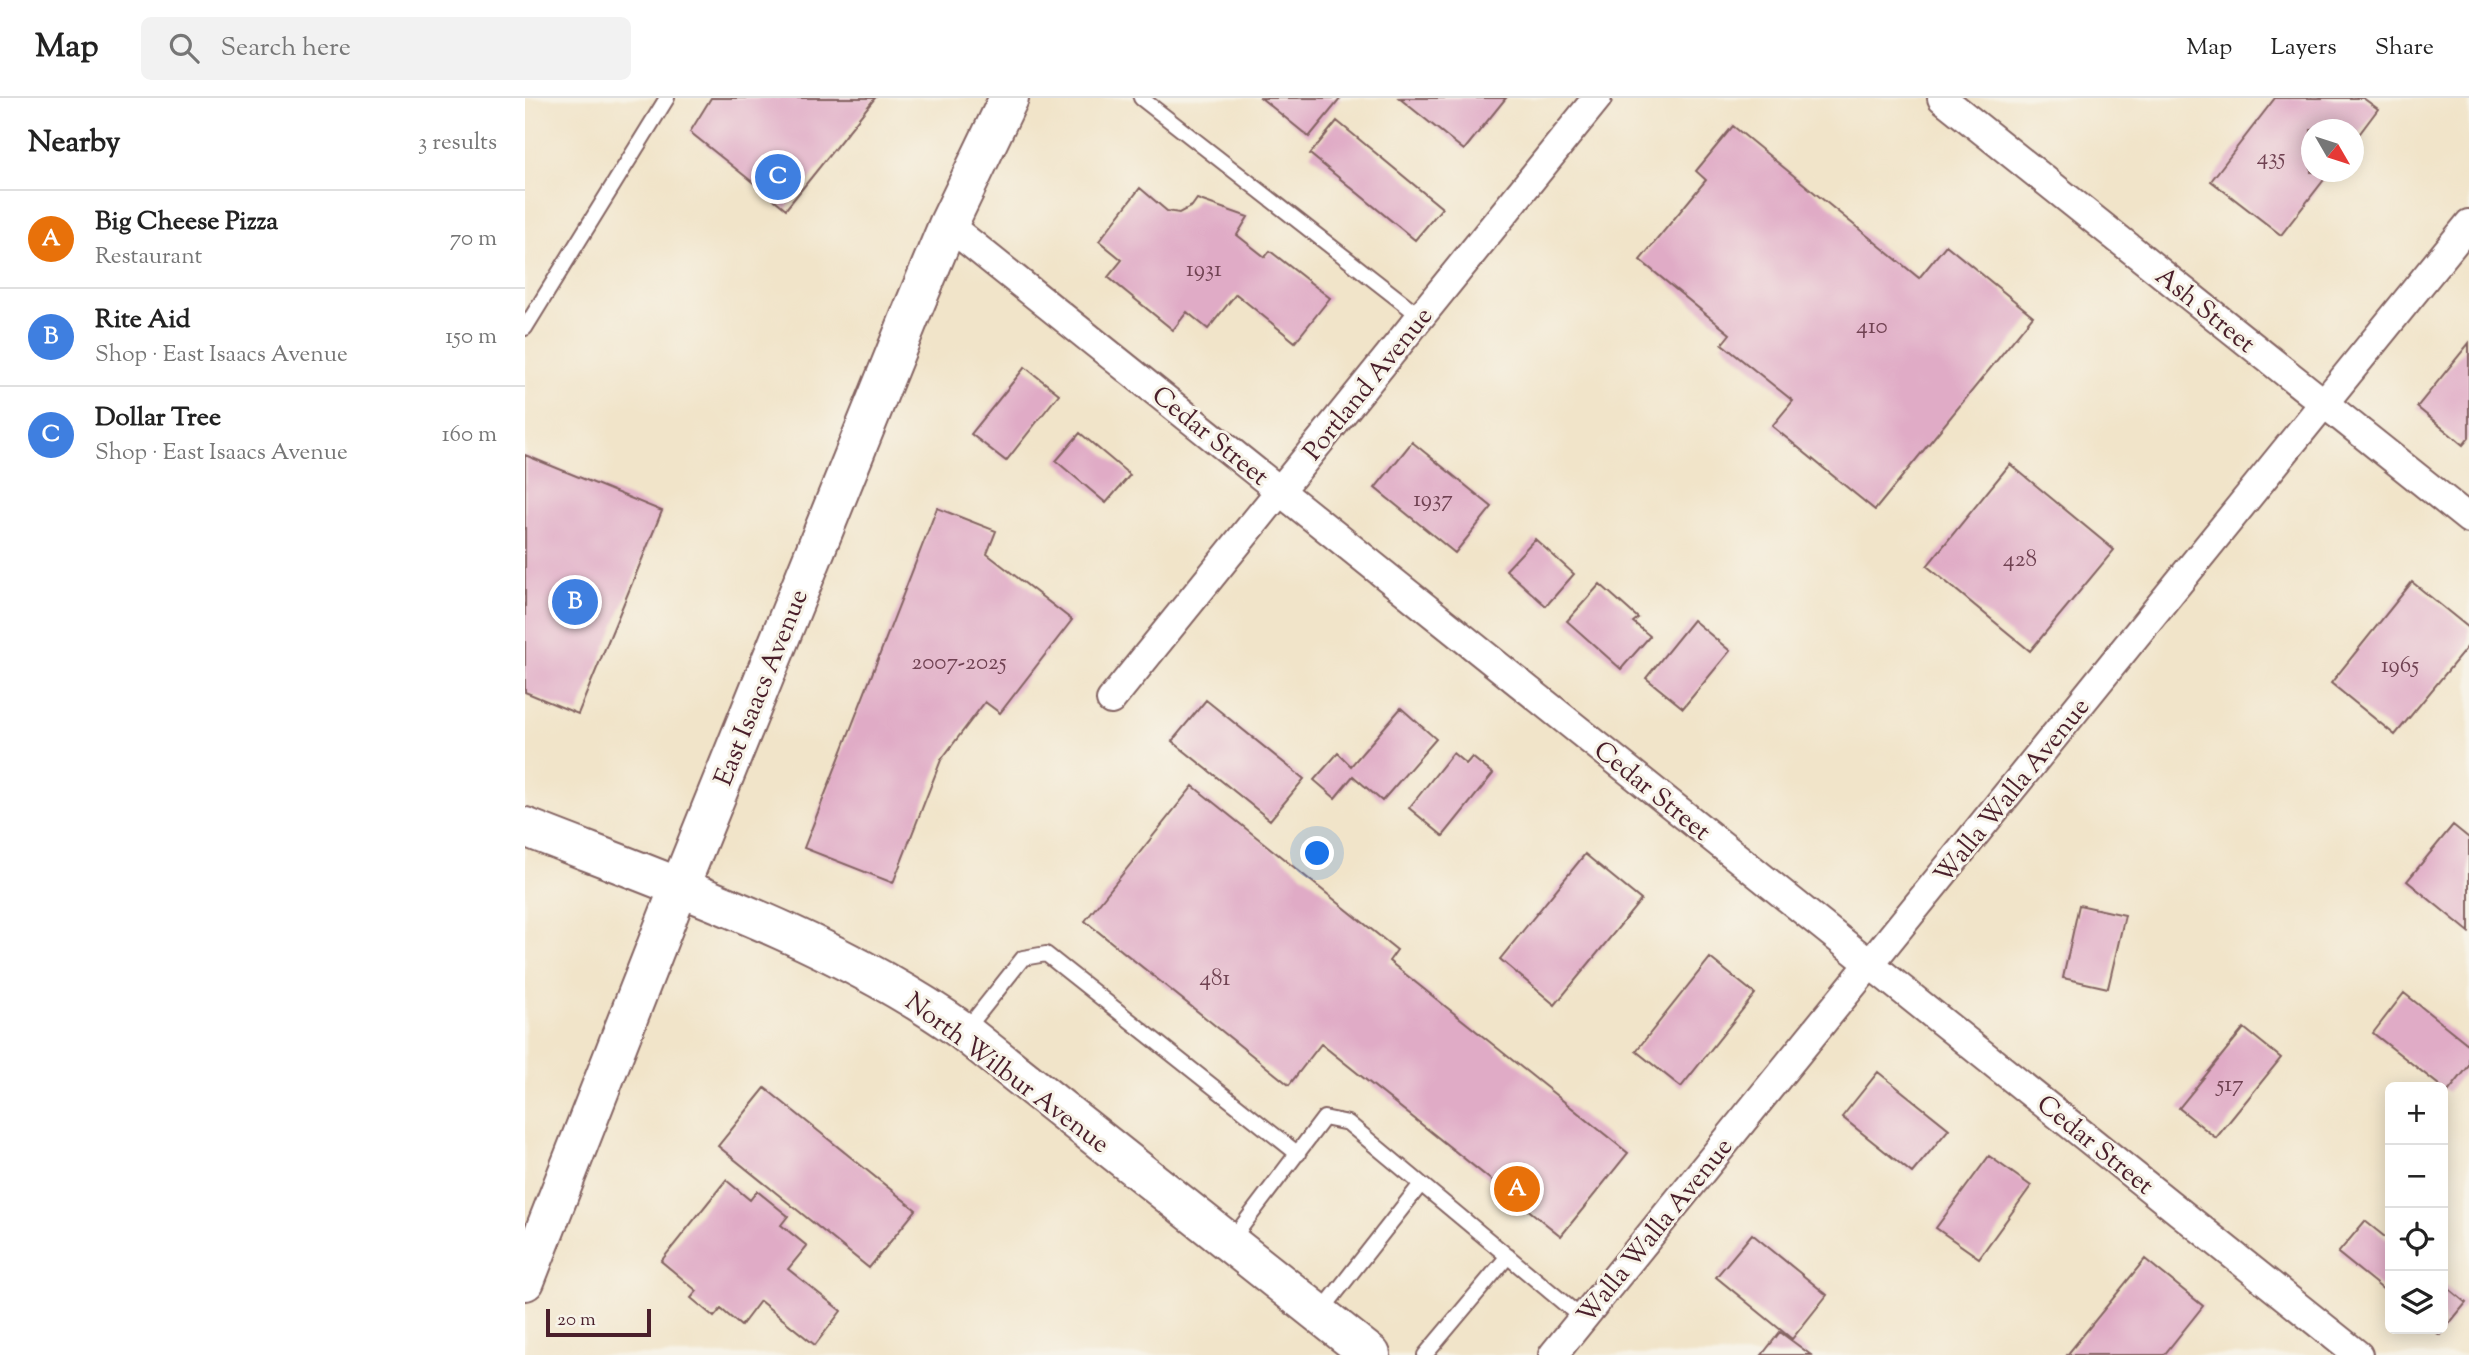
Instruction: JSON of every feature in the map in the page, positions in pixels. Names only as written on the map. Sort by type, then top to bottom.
[{"type":"main road","name":"East Isaacs Avenue","points":[[525,1281],[678,888],[948,225],[1009,98]]},
{"type":"main road","name":"North Wilbur Avenue","points":[[525,827],[788,935],[859,969],[931,1009],[964,1032],[1371,1355]]},
{"type":"street","name":"Portland Avenue","points":[[1111,700],[1597,98]]},
{"type":"street","name":"Ash Street","points":[[1942,98],[2469,519]]},
{"type":"street","name":"Walla Walla Avenue","points":[[1553,1355],[2469,224]]},
{"type":"street","name":"Cedar Street","points":[[948,225],[2358,1355]]},
{"type":"lane","points":[[525,328],[667,98]]},
{"type":"lane","points":[[1141,98],[1420,316]]},
{"type":"lane","points":[[964,1032],[1023,958],[1046,954],[1298,1153]]},
{"type":"lane","points":[[1229,1243],[1324,1118],[1348,1123],[1583,1319]]},
{"type":"lane","points":[[1319,1314],[1421,1184]]},
{"type":"lane","points":[[1425,1355],[1508,1256]]},
{"type":"building","points":[[711,98],[875,98],[786,209],[690,132]]},
{"type":"building","points":[[1261,98],[1341,98],[1309,137]]},
{"type":"building","points":[[1399,98],[1506,98],[1464,150]]},
{"type":"building","points":[[2275,98],[2363,98],[2378,109],[2364,128],[2364,119],[2301,119],[2301,182],[2322,182],[2281,235],[2211,181]]},
{"type":"building","points":[[1337,121],[1442,208],[1415,240],[1310,154]]},
{"type":"building","points":[[1733,126],[1919,278],[1946,245],[2033,316],[1875,510],[1772,426],[1793,401],[1722,344],[1730,334],[1640,260],[1706,180],[1696,171]]},
{"type":"building","points":[[1140,188],[1167,211],[1179,213],[1192,206],[1197,199],[1248,217],[1237,235],[1265,257],[1270,251],[1330,298],[1295,342],[1236,294],[1208,329],[1187,312],[1173,330],[1108,277],[1122,260],[1099,241]]},
{"type":"building","points":[[2469,343],[2469,438],[2463,445],[2417,407]]},
{"type":"building","points":[[1025,367],[1059,394],[1006,461],[971,434]]},
{"type":"building","points":[[1080,433],[1130,475],[1106,503],[1056,461]]},
{"type":"building","points":[[1412,442],[1492,507],[1455,553],[1375,488]]},
{"type":"building","points":[[525,455],[662,511],[578,714],[525,692]]},
{"type":"building","points":[[2010,464],[2114,550],[2030,651],[1927,566]]},
{"type":"building","points":[[937,508],[996,531],[987,554],[1072,620],[1000,713],[985,702],[941,760],[893,883],[804,848]]},
{"type":"building","points":[[1535,539],[1574,574],[1546,606],[1506,570]]},
{"type":"building","points":[[2412,582],[2469,628],[2469,645],[2395,735],[2331,683]]},
{"type":"building","points":[[1600,584],[1638,618],[1633,622],[1650,636],[1621,669],[1567,621]]},
{"type":"building","points":[[1693,620],[1730,651],[1683,708],[1646,678]]},
{"type":"building","points":[[1206,700],[1304,779],[1270,820],[1172,741]]},
{"type":"building","points":[[1401,708],[1436,739],[1382,801],[1353,776],[1335,798],[1314,780],[1338,753],[1351,766]]},
{"type":"building","points":[[1453,753],[1466,764],[1472,757],[1493,774],[1443,836],[1409,808]]},
{"type":"building","points":[[1193,786],[1397,950],[1389,961],[1628,1153],[1561,1236],[1321,1044],[1289,1085],[1085,921]]},
{"type":"building","points":[[2453,825],[2469,838],[2469,932],[2407,881]]},
{"type":"building","points":[[1585,854],[1641,900],[1555,1005],[1500,959]]},
{"type":"building","points":[[2079,905],[2125,915],[2108,988],[2063,978]]},
{"type":"building","points":[[1710,958],[1755,994],[1681,1087],[1636,1051]]},
{"type":"building","points":[[2404,993],[2469,1045],[2469,1066],[2448,1092],[2448,1082],[2435,1082],[2373,1033]]},
{"type":"building","points":[[2244,1028],[2281,1058],[2216,1138],[2179,1108]]},
{"type":"building","points":[[1878,1072],[1949,1129],[1912,1173],[1842,1117]]},
{"type":"building","points":[[765,1088],[916,1210],[869,1268],[718,1146]]},
{"type":"building","points":[[1989,1156],[2031,1186],[1979,1258],[1936,1228]]},
{"type":"building","points":[[726,1180],[750,1200],[757,1191],[788,1216],[781,1225],[807,1246],[788,1269],[841,1311],[815,1345],[760,1301],[741,1326],[721,1309],[714,1317],[691,1298],[697,1291],[661,1261]]},
{"type":"building","points":[[2365,1221],[2385,1237],[2385,1291],[2338,1253]]},
{"type":"building","points":[[1752,1234],[1827,1295],[1792,1339],[1716,1277]]},
{"type":"building","points":[[2145,1259],[2203,1306],[2164,1355],[2067,1355]]},
{"type":"building","points":[[2448,1288],[2466,1303],[2448,1325]]},
{"type":"building","points":[[1780,1332],[1811,1355],[1762,1355]]},
{"type":"place","name":"Dollar Tree","points":[[778,177]]},
{"type":"place","name":"Rite Aid","points":[[575,602]]},
{"type":"place","name":"Big Cheese Pizza","points":[[1517,1189]]}]
